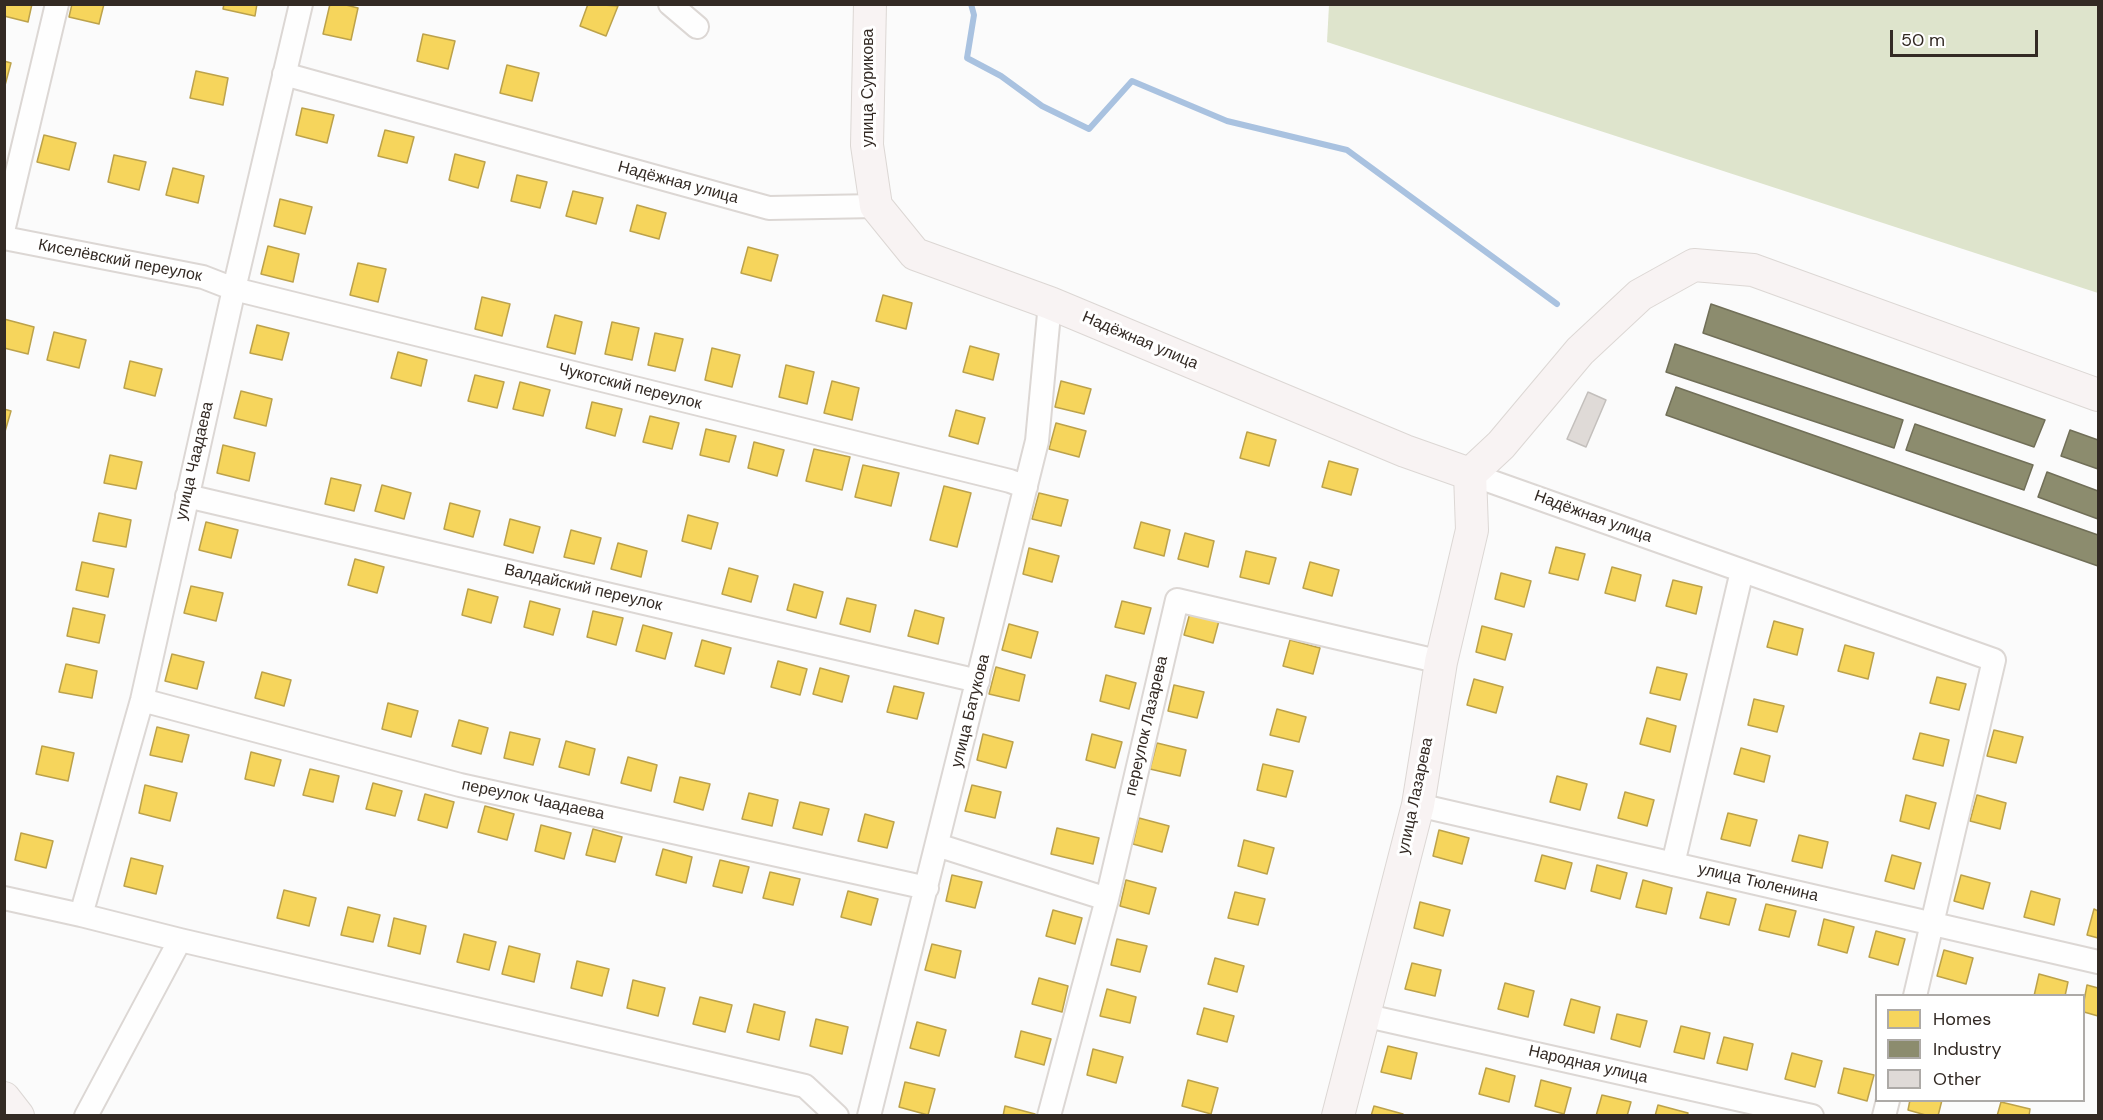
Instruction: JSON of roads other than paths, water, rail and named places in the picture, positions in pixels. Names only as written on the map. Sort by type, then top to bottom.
[{"type":"main road","name":"улица Сурикова","points":[[870,7],[867,145],[876,206]]},
{"type":"main road","name":"Надёжная улица","points":[[876,206],[915,254],[1050,303],[1405,451],[1470,474]]},
{"type":"main road","points":[[1470,474],[1501,445],[1580,351],[1640,295],[1694,265],[1753,270],[2098,395]]},
{"type":"main road","name":"улица Лазарева","points":[[1338,1116],[1418,806],[1441,662],[1472,530],[1470,474]]},
{"type":"main road","points":[[4,1098],[18,1116]]},
{"type":"street","points":[[4,227],[57,4]]},
{"type":"street","name":"улица Чаадаева","points":[[81,915],[141,700],[301,4]]},
{"type":"street","points":[[670,4],[696,27]]},
{"type":"street","name":"Надёжная улица","points":[[285,74],[770,208],[876,206]]},
{"type":"street","name":"Киселёвский переулок","points":[[4,238],[203,277],[234,289]]},
{"type":"street","name":"Чукотский переулок","points":[[234,289],[998,478],[1026,487]]},
{"type":"street","name":"улица Батукова","points":[[869,1116],[1037,441],[1050,303]]},
{"type":"street","name":"Надёжная улица","points":[[1470,474],[1995,660],[1933,923]]},
{"type":"street","name":"Валдайский переулок","points":[[187,496],[978,681]]},
{"type":"street","points":[[1673,864],[1742,571]]},
{"type":"street","name":"переулок Лазарева","points":[[1049,1116],[1107,899],[1177,600],[1441,662]]},
{"type":"street","name":"переулок Чаадаева","points":[[141,700],[460,785],[927,888]]},
{"type":"street","name":"улица Тюленина","points":[[1418,806],[2098,962]]},
{"type":"street","points":[[937,845],[1107,899]]},
{"type":"street","points":[[4,898],[805,1086],[837,1116]]},
{"type":"street","points":[[1915,994],[1933,923]]},
{"type":"street","points":[[86,1116],[180,940]]},
{"type":"street","name":"Народная улица","points":[[1363,1015],[1812,1116]]},
{"type":"waterway","points":[[971,4],[974,15],[967,58],[1001,76],[1042,106],[1089,129],[1132,81],[1227,121],[1347,150],[1557,304]]}]
